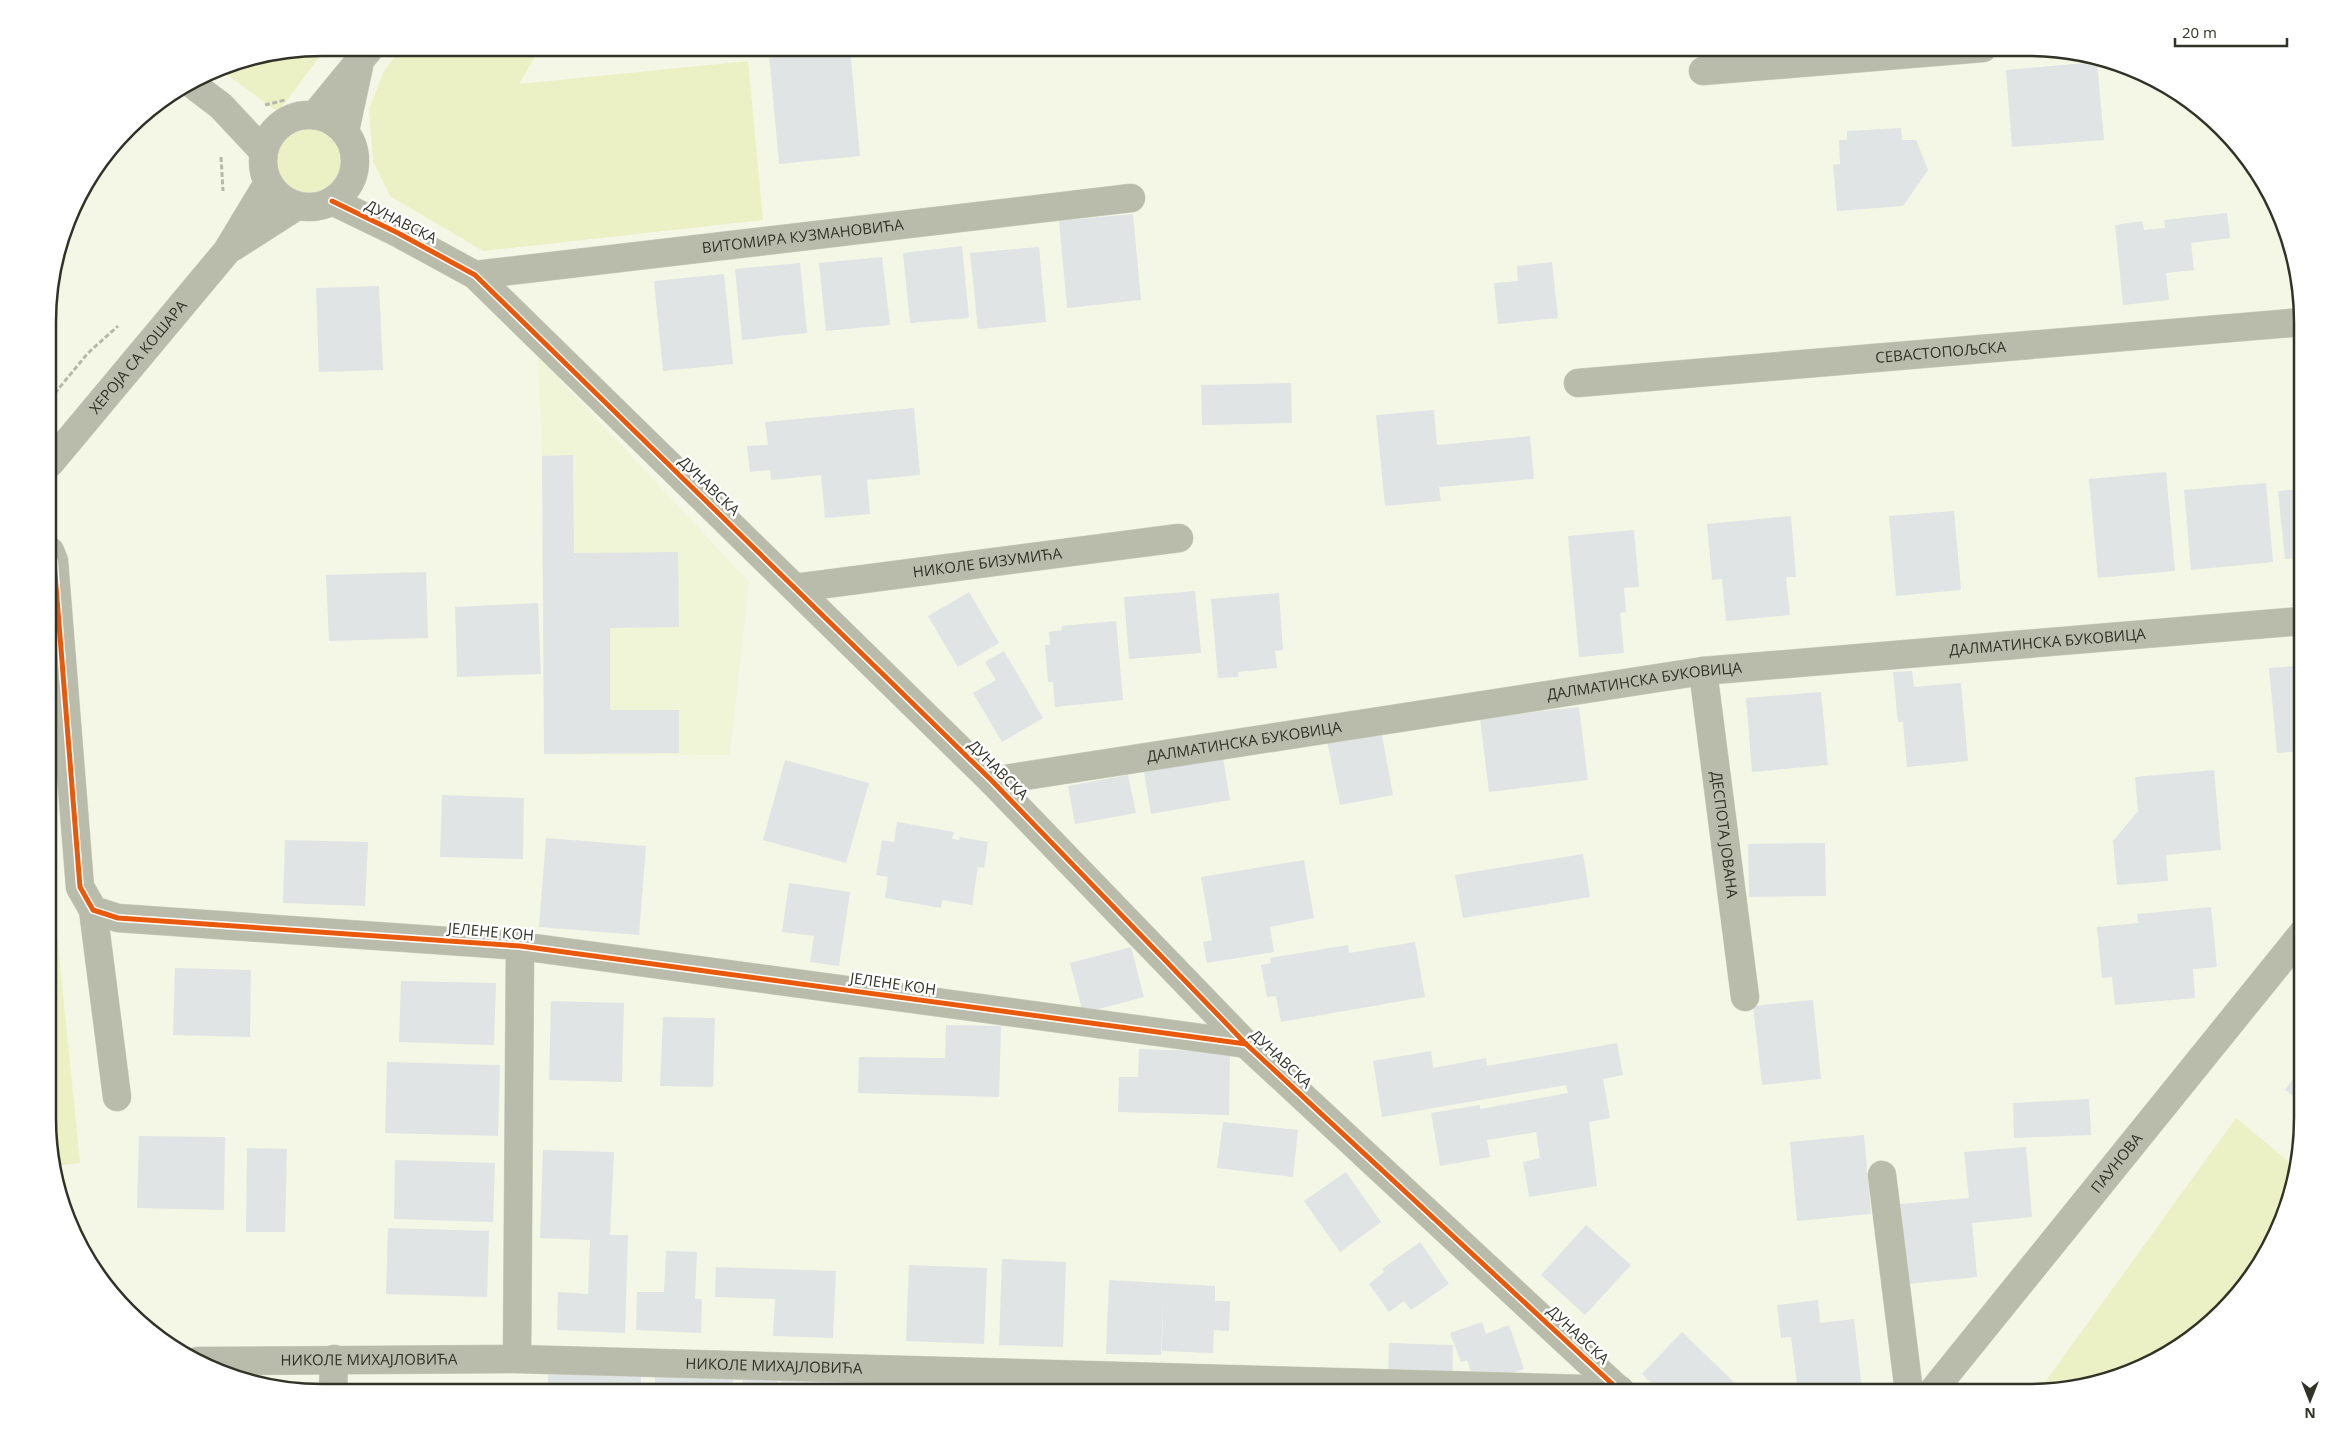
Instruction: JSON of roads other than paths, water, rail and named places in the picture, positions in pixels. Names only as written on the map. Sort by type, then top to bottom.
[{"type":"street","points":[[315,114],[364,56]]},
{"type":"street","points":[[345,131],[365,56]]},
{"type":"street","points":[[1704,71],[1886,56]]},
{"type":"street","points":[[197,88],[245,121],[279,125]]},
{"type":"street","points":[[315,114],[332,120],[345,131],[353,145],[356,162],[352,179],[344,192],[332,202],[315,207],[297,206],[280,198],[268,183],[262,168],[263,151],[269,136],[279,125],[296,116],[315,114]]},
{"type":"street","points":[[245,121],[263,151]]},
{"type":"street","name":"ДУНАВСКА","points":[[352,179],[398,233]]},
{"type":"street","name":"ХЕРОЈА СА КОШАРА","points":[[56,456],[227,251],[268,183]]},
{"type":"street","name":"ВИТОМИРА КУЗМАНОВИЋА","points":[[475,275],[1131,198]]},
{"type":"street","name":"ДУНАВСКА","points":[[332,202],[398,233],[475,275],[992,781],[1246,1044],[1612,1384]]},
{"type":"street","name":"ХЕРОЈА СА КОШАРА","points":[[227,251],[297,206]]},
{"type":"street","name":"СЕВАСТОПОЉСКА","points":[[1578,383],[2294,323]]},
{"type":"street","name":"НИКОЛЕ БИЗУМИЋА","points":[[795,588],[1179,538]]},
{"type":"street","points":[[56,586],[80,886],[93,910],[117,1097]]},
{"type":"street","name":"ДАЛМАТИНСКА БУКОВИЦА","points":[[992,781],[1704,671],[2294,622]]},
{"type":"street","name":"ДЕСПОТА ЈОВАНА","points":[[1704,671],[1744,997]]},
{"type":"street","name":"ЈЕЛЕНЕ КОН","points":[[93,910],[118,918],[520,946],[1246,1044]]},
{"type":"street","name":"ПАУНОВА","points":[[1938,1384],[2294,944]]},
{"type":"street","name":"ЈЕЛЕНЕ КОН","points":[[517,1359],[520,946]]},
{"type":"street","points":[[1882,1175],[1908,1384]]},
{"type":"street","points":[[333,1384],[334,1359]]},
{"type":"street","name":"НИКОЛЕ МИХАЈЛОВИЋА","points":[[212,1360],[517,1359],[1379,1384]]}]
